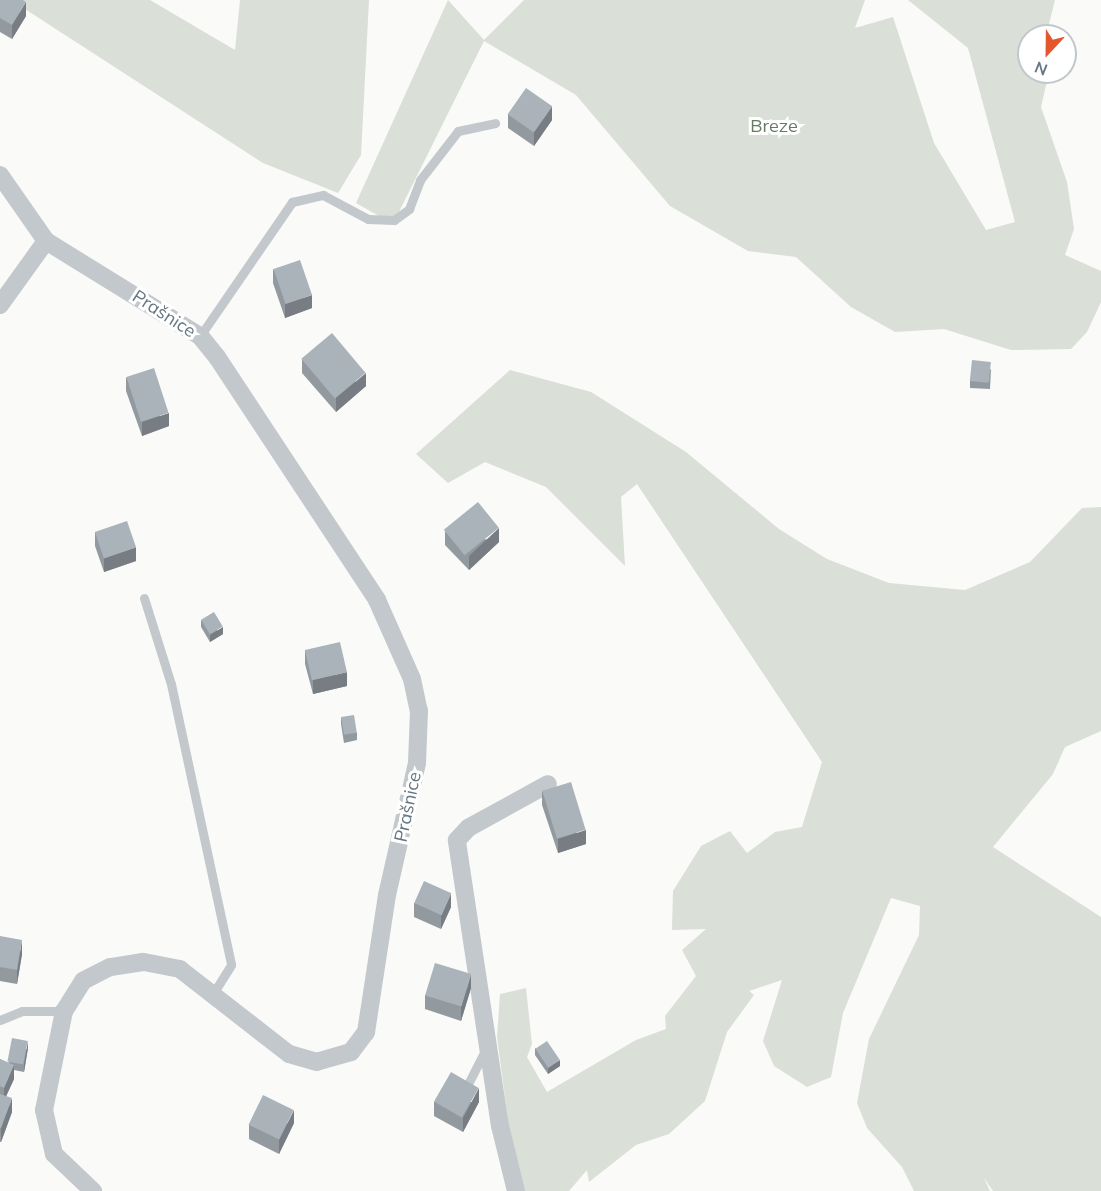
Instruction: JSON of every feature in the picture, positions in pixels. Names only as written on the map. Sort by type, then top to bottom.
[{"type":"street","name":"Prašnice","points":[[0,175],[46,241],[200,336],[258,413],[377,600],[412,679],[419,711],[417,763],[387,895],[366,1032],[351,1052],[317,1062],[289,1054],[214,992],[180,969],[142,962],[110,968],[83,981],[63,1011],[44,1110],[47,1136],[64,1167],[93,1191]]},
{"type":"street","points":[[0,305],[46,241]]},
{"type":"street","points":[[516,1191],[487,1047],[457,840],[548,784]]},
{"type":"lane","points":[[200,336],[292,202],[323,195],[368,219],[394,220],[409,209],[420,180],[458,131],[495,123]]},
{"type":"lane","points":[[144,598],[171,684],[231,965],[214,992]]},
{"type":"lane","points":[[0,1020],[22,1011],[63,1011]]},
{"type":"lane","points":[[468,1084],[487,1047]]},
{"type":"green space","points":[[11,0],[150,0],[235,50],[240,0],[369,0],[361,155],[338,193],[263,163]]},
{"type":"green space","name":"Breze","points":[[448,0],[484,40],[524,0],[865,0],[855,28],[893,17],[934,143],[986,230],[1015,222],[968,48],[908,0],[1055,0],[1049,24],[1017,24],[1017,84],[1046,84],[1041,107],[1067,182],[1074,229],[1065,255],[1101,271],[1101,302],[1087,332],[1071,349],[1011,350],[944,329],[895,332],[851,307],[796,257],[748,251],[670,206],[576,95],[484,41],[393,224],[356,203]]},
{"type":"green space","points":[[510,370],[591,392],[686,452],[779,529],[827,559],[889,583],[965,590],[1030,562],[1082,508],[1101,507],[1101,731],[1065,747],[1053,774],[993,847],[1101,917],[1101,1191],[993,1191],[984,1178],[990,1191],[914,1191],[902,1167],[867,1128],[857,1103],[869,1039],[919,935],[920,906],[891,898],[843,1013],[831,1077],[807,1087],[774,1066],[763,1041],[782,980],[749,991],[754,995],[727,1032],[705,1101],[669,1134],[636,1145],[589,1182],[587,1170],[569,1191],[525,1191],[510,1136],[497,1037],[500,994],[526,988],[532,1044],[527,1057],[547,1092],[636,1040],[666,1029],[665,1016],[696,976],[682,950],[706,929],[672,930],[673,891],[701,846],[730,831],[747,853],[775,832],[802,827],[822,762],[637,484],[621,497],[625,566],[546,487],[485,462],[448,483],[416,454]]},
{"type":"building","points":[[0,0],[26,2],[12,25],[0,18]]},
{"type":"building","points":[[526,88],[552,106],[534,133],[508,114]]},
{"type":"building","points":[[300,260],[312,295],[286,304],[274,269]]},
{"type":"building","points":[[332,333],[365,373],[335,399],[301,359]]},
{"type":"building","points":[[972,360],[991,362],[989,383],[970,381]]},
{"type":"building","points":[[154,368],[169,413],[141,422],[126,377]]},
{"type":"building","points":[[478,502],[499,528],[465,555],[444,530]]},
{"type":"building","points":[[127,521],[136,547],[104,559],[95,532]]},
{"type":"building","points":[[214,612],[223,627],[210,634],[201,620]]},
{"type":"building","points":[[340,642],[347,672],[312,680],[305,650]]},
{"type":"building","points":[[354,715],[357,733],[344,735],[341,717]]},
{"type":"building","points":[[571,782],[586,830],[557,839],[542,791]]},
{"type":"building","points":[[424,881],[451,893],[442,915],[414,903]]},
{"type":"building","points":[[0,936],[22,940],[17,970],[0,967]]},
{"type":"building","points":[[435,963],[471,974],[461,1007],[425,996]]},
{"type":"building","points":[[12,1038],[28,1041],[23,1065],[7,1062]]},
{"type":"building","points":[[547,1041],[560,1060],[548,1068],[535,1049]]},
{"type":"building","points":[[0,1059],[14,1065],[4,1088],[0,1086]]},
{"type":"building","points":[[451,1072],[479,1088],[462,1117],[434,1101]]},
{"type":"building","points":[[0,1094],[12,1098],[1,1128],[0,1128]]},
{"type":"building","points":[[263,1095],[294,1110],[279,1140],[249,1125]]}]
